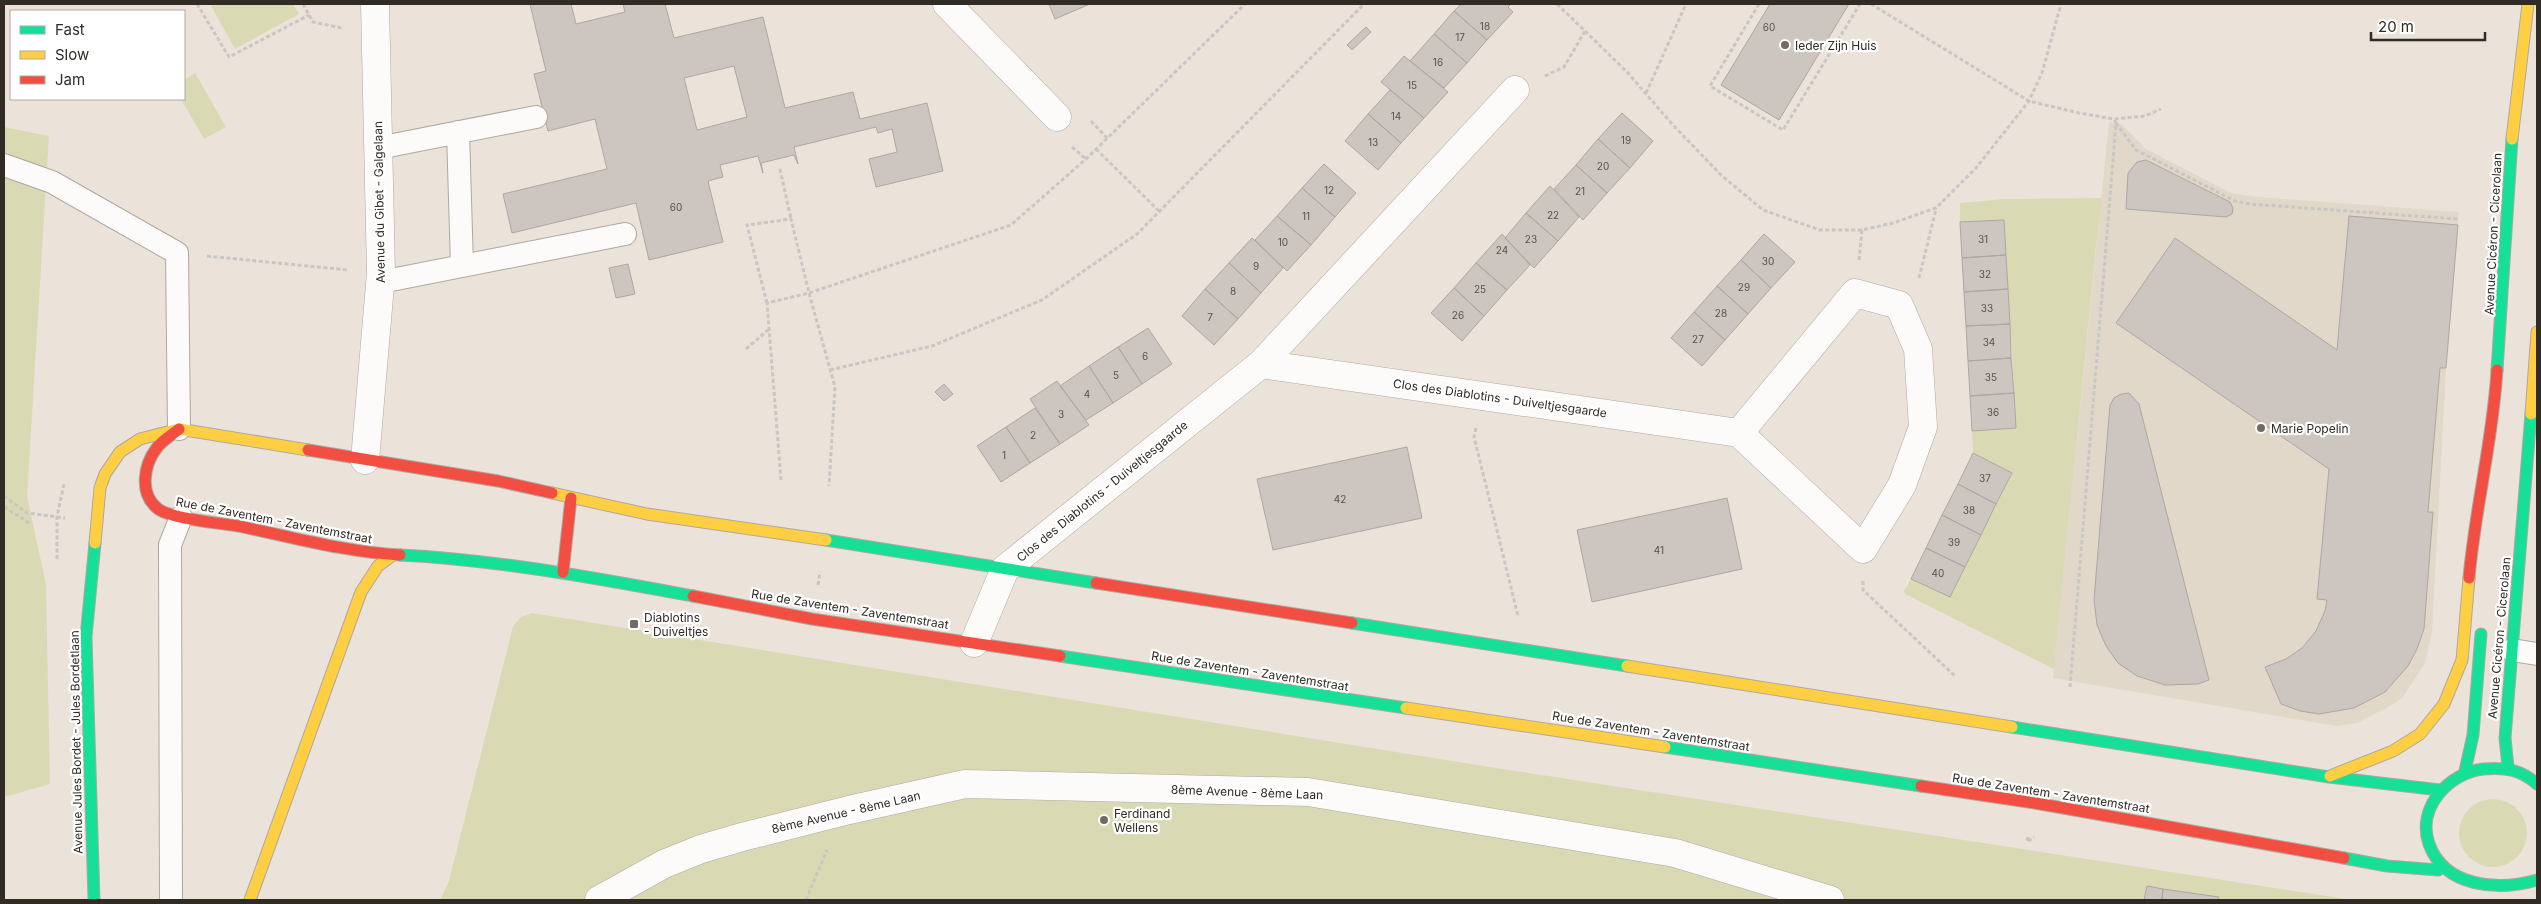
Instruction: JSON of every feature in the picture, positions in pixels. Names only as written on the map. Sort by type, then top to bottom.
[{"type":"main road","name":"Avenue Cicéron - Cicerolaan","points":[[2329,777],[2394,751],[2420,734],[2444,704],[2462,660],[2473,534],[2495,406],[2512,150],[2528,4]]},
{"type":"main road","name":"Avenue Cicéron - Cicerolaan","points":[[2508,767],[2505,738],[2537,332]]},
{"type":"main road","points":[[180,429],[498,481],[647,514],[2329,777],[2440,790]]},
{"type":"main road","name":"Rue de Zaventem - Zaventemstraat","points":[[180,429],[157,447],[150,458],[144,481],[148,496],[157,509],[182,517],[237,526],[363,553],[464,558],[563,572],[812,619],[2035,803],[2387,866],[2438,870]]},
{"type":"main road","name":"Avenue Jules Bordet - Jules Bordetlaan","points":[[94,900],[86,637],[96,523],[103,476],[126,445],[153,432],[180,429]]},
{"type":"main road","name":"Avenue Cicéron - Cicerolaan","points":[[2486,466],[2489,518]]},
{"type":"main road","points":[[563,572],[571,498]]},
{"type":"main road","points":[[250,900],[361,592],[378,566],[393,555]]},
{"type":"main road","name":"Avenue Cicéron - Cicerolaan","points":[[2465,771],[2473,735],[2482,621]]},
{"type":"main road","points":[[2475,894],[2460,890],[2438,870],[2428,851],[2426,830],[2430,809],[2440,790],[2465,771],[2508,767],[2528,776],[2537,784]]},
{"type":"main road","points":[[2504,897],[2530,887],[2537,880]]},
{"type":"street","name":"Avenue du Gibet - Galgelaan","points":[[365,460],[381,278],[375,4]]},
{"type":"street","points":[[947,4],[1056,117]]},
{"type":"street","name":"Clos des Diablotins - Duiveltjesgaarde","points":[[974,643],[1005,569],[1261,364],[1515,90]]},
{"type":"street","points":[[1855,293],[1899,304],[1918,349],[1923,427],[1902,486],[1862,549],[1739,433],[1855,293]]},
{"type":"street","name":"Clos des Diablotins - Duiveltjesgaarde","points":[[1261,364],[1739,433]]},
{"type":"street","name":"8ème Avenue - 8ème Laan","points":[[599,900],[664,864],[742,837],[849,810],[965,784],[1308,792],[1675,853],[1830,900]]},
{"type":"lane","points":[[378,148],[536,117]]},
{"type":"lane","points":[[458,132],[462,266]]},
{"type":"lane","points":[[4,165],[52,182],[177,253],[180,429]]},
{"type":"lane","points":[[381,278],[462,266],[624,234]]},
{"type":"lane","points":[[171,900],[170,545],[182,517]]},
{"type":"lane","points":[[2512,650],[2537,654]]},
{"type":"path","points":[[197,4],[229,57],[309,15],[303,4]]},
{"type":"path","points":[[767,303],[809,293],[1010,225],[1108,139],[1244,4]]},
{"type":"path","points":[[830,370],[932,346],[1042,300],[1137,234],[1364,4]]},
{"type":"path","points":[[1557,4],[1646,93],[1721,175],[1763,210],[1820,230],[1862,230],[1892,223],[1936,208],[1976,168],[2029,101],[2042,73],[2061,4]]},
{"type":"path","points":[[1646,93],[1686,4]]},
{"type":"path","points":[[1759,4],[1710,86],[1783,130],[1860,4]]},
{"type":"path","points":[[1871,4],[2029,101],[2115,121],[2145,116],[2161,109]]},
{"type":"path","points":[[1515,90],[1564,67],[1585,32]]},
{"type":"path","points":[[2115,121],[2136,150],[2235,201],[2250,204],[2458,219]]},
{"type":"path","points":[[2070,687],[2115,121]]},
{"type":"path","points":[[1097,128],[1108,139]]},
{"type":"path","points":[[1096,149],[1159,211]]},
{"type":"path","points":[[1077,153],[1086,159]]},
{"type":"path","points":[[780,169],[809,293],[835,387],[829,486]]},
{"type":"path","points":[[1908,325],[1936,208]]},
{"type":"path","points":[[781,480],[767,303],[747,225],[791,219]]},
{"type":"path","points":[[177,253],[381,278]]},
{"type":"path","points":[[746,349],[768,329]]},
{"type":"path","points":[[1484,396],[1474,437],[1518,615]]},
{"type":"path","points":[[4,496],[27,513],[57,517]]},
{"type":"path","points":[[4,507],[30,524]]},
{"type":"path","points":[[817,592],[821,565]]},
{"type":"path","points":[[1863,590],[1956,676]]},
{"type":"path","points":[[806,900],[830,844],[849,810]]},
{"type":"shaded area","name":"Marie Popelin","points":[[2109,122],[2121,124],[2146,149],[2231,193],[2258,197],[2459,212],[2446,368],[2432,632],[2425,663],[2403,697],[2392,705],[2357,723],[2337,726],[2053,678]]},
{"type":"green space","points":[[210,4],[293,4],[299,14],[235,49]]},
{"type":"green space","points":[[195,73],[226,127],[204,139],[182,100],[185,100],[185,79]]},
{"type":"green space","points":[[4,127],[49,136],[27,497],[46,584],[50,784],[4,797]]},
{"type":"green space","points":[[2102,198],[2054,669],[1905,594],[1904,591],[1911,579],[1950,597],[2012,473],[1973,453],[1972,431],[2016,427],[2004,220],[1960,222],[1960,203],[2004,199]]},
{"type":"green space","points":[[532,613],[1496,768],[2353,900],[440,900],[449,881],[513,626],[521,617]]},
{"type":"green space","points":[[2493,799],[2506,802],[2517,809],[2524,820],[2527,833],[2524,846],[2517,857],[2506,864],[2493,867],[2480,864],[2469,857],[2462,846],[2459,833],[2462,820],[2469,809],[2480,802]]},
{"type":"building","points":[[530,4],[571,4],[576,24],[625,12],[623,4],[665,4],[674,38],[763,17],[785,108],[853,92],[860,119],[927,103],[943,171],[876,187],[869,159],[897,152],[892,129],[878,133],[876,127],[794,147],[798,164],[794,155],[761,163],[763,173],[758,156],[720,165],[723,177],[708,181],[723,242],[649,260],[636,203],[512,233],[503,194],[607,169],[595,119],[548,131],[534,74],[546,71]],"holes":[[[734,66],[747,117],[697,130],[684,78]]]},
{"type":"building","points":[[1049,4],[1090,4],[1055,19]]},
{"type":"building","points":[[1461,4],[1511,4],[1508,7],[1513,12],[1487,40],[1454,11]]},
{"type":"building","name":"Ieder Zijn Huis","points":[[1770,4],[1849,4],[1779,120],[1721,85]]},
{"type":"building","points":[[1454,11],[1487,40],[1467,63],[1434,34]]},
{"type":"building","points":[[1366,27],[1371,32],[1352,50],[1347,45]]},
{"type":"building","points":[[1434,34],[1467,63],[1444,88],[1410,61]]},
{"type":"building","points":[[1404,56],[1448,92],[1424,118],[1381,82]]},
{"type":"building","points":[[1390,90],[1424,118],[1401,143],[1368,114]]},
{"type":"building","points":[[1622,113],[1653,141],[1630,168],[1598,139]]},
{"type":"building","points":[[1368,114],[1401,143],[1378,170],[1345,141]]},
{"type":"building","points":[[1598,139],[1630,168],[1607,193],[1576,165]]},
{"type":"building","points":[[2146,160],[2230,202],[2233,208],[2232,214],[2226,217],[2126,209],[2128,173],[2137,162]]},
{"type":"building","points":[[1324,164],[1356,193],[1335,217],[1302,188]]},
{"type":"building","points":[[1576,165],[1607,193],[1583,220],[1554,189]]},
{"type":"building","points":[[1550,186],[1579,217],[1558,241],[1526,213]]},
{"type":"building","points":[[1302,188],[1335,217],[1311,245],[1277,216]]},
{"type":"building","points":[[1526,213],[1558,241],[1534,268],[1505,238]]},
{"type":"building","points":[[1277,216],[1311,245],[1287,271],[1255,240]]},
{"type":"building","points":[[2349,216],[2458,225],[2446,368],[2440,368],[2428,512],[2433,512],[2424,629],[2417,649],[2408,666],[2385,692],[2354,708],[2319,714],[2300,711],[2281,704],[2265,667],[2286,659],[2302,648],[2316,631],[2325,611],[2327,600],[2317,599],[2329,469],[2116,323],[2175,238],[2337,350]]},
{"type":"building","points":[[2004,220],[2006,255],[1962,258],[1960,222]]},
{"type":"building","points":[[1502,234],[1530,265],[1507,290],[1476,263]]},
{"type":"building","points":[[1764,234],[1795,262],[1771,288],[1741,260]]},
{"type":"building","points":[[1252,238],[1283,268],[1261,293],[1229,263]]},
{"type":"building","points":[[2006,255],[2008,289],[1964,292],[1962,258]]},
{"type":"building","points":[[1741,260],[1771,288],[1748,314],[1717,286]]},
{"type":"building","points":[[1229,263],[1261,293],[1238,319],[1205,289]]},
{"type":"building","points":[[1476,263],[1507,290],[1484,316],[1454,288]]},
{"type":"building","points":[[628,264],[635,294],[616,298],[609,268]]},
{"type":"building","points":[[1717,286],[1748,314],[1725,340],[1694,312]]},
{"type":"building","points":[[1454,288],[1484,316],[1462,341],[1431,313]]},
{"type":"building","points":[[1205,289],[1238,319],[1214,345],[1182,316]]},
{"type":"building","points":[[2008,289],[2010,324],[1966,326],[1964,292]]},
{"type":"building","points":[[1694,312],[1725,340],[1702,366],[1671,338]]},
{"type":"building","points":[[2010,324],[2011,358],[1968,361],[1966,326]]},
{"type":"building","points":[[1148,328],[1172,364],[1142,384],[1118,347]]},
{"type":"building","points":[[1118,347],[1142,384],[1113,403],[1089,366]]},
{"type":"building","points":[[2011,358],[2014,393],[1970,396],[1968,361]]},
{"type":"building","points":[[1089,366],[1113,403],[1086,420],[1060,386]]},
{"type":"building","points":[[1057,381],[1089,425],[1060,444],[1030,399]]},
{"type":"building","points":[[944,384],[953,394],[944,401],[935,392]]},
{"type":"building","points":[[2014,393],[2016,428],[1972,431],[1970,396]]},
{"type":"building","points":[[2129,393],[2139,404],[2209,680],[2198,684],[2165,685],[2137,676],[2118,663],[2106,646],[2097,625],[2094,600],[2110,405],[2114,398],[2121,394]]},
{"type":"building","points":[[1035,408],[1060,444],[1030,463],[1006,427]]},
{"type":"building","points":[[1006,427],[1030,463],[1001,482],[977,446]]},
{"type":"building","points":[[1407,447],[1422,518],[1273,550],[1257,479]]},
{"type":"building","points":[[1973,453],[2012,473],[1996,504],[1958,484]]},
{"type":"building","points":[[1958,484],[1996,504],[1981,535],[1942,515]]},
{"type":"building","points":[[1727,498],[1742,569],[1592,602],[1577,530]]},
{"type":"building","points":[[1942,515],[1981,535],[1965,567],[1926,548]]},
{"type":"building","points":[[1926,548],[1965,567],[1950,597],[1911,579]]},
{"type":"building","points":[[2147,886],[2163,889],[2162,900],[2144,900]]},
{"type":"building","points":[[2163,889],[2219,897],[2218,900],[2162,900]]},
{"type":"traffic: fast","points":[[2497,370],[2512,139]]},
{"type":"traffic: fast","points":[[2508,767],[2505,738],[2531,414]]},
{"type":"traffic: fast","points":[[826,540],[1096,583]]},
{"type":"traffic: fast","points":[[94,900],[86,637],[95,543]]},
{"type":"traffic: fast","points":[[400,555],[510,565],[693,596]]},
{"type":"traffic: fast","points":[[1352,623],[1627,666]]},
{"type":"traffic: fast","points":[[2465,771],[2473,735],[2481,634]]},
{"type":"traffic: fast","points":[[1060,656],[1406,708]]},
{"type":"traffic: fast","points":[[2012,727],[2329,777],[2440,790]]},
{"type":"traffic: fast","points":[[1665,747],[1921,786]]},
{"type":"traffic: fast","points":[[2537,784],[2525,775],[2513,770],[2484,769],[2471,772],[2448,784],[2439,794],[2427,817],[2426,830],[2429,844],[2437,859],[2447,870],[2460,878],[2490,885],[2506,885],[2537,880]]},
{"type":"traffic: fast","points":[[2344,858],[2387,866],[2438,870]]},
{"type":"traffic: slow","points":[[2512,139],[2528,4]]},
{"type":"traffic: slow","points":[[2531,414],[2537,332]]},
{"type":"traffic: slow","points":[[95,543],[100,488],[105,474],[120,452],[140,439],[179,429],[308,450]]},
{"type":"traffic: slow","points":[[552,493],[647,514],[826,540]]},
{"type":"traffic: slow","points":[[250,900],[361,592],[378,566],[393,555]]},
{"type":"traffic: slow","points":[[2330,776],[2393,751],[2420,734],[2444,704],[2462,660],[2469,578]]},
{"type":"traffic: slow","points":[[1627,666],[2012,727]]},
{"type":"traffic: slow","points":[[1406,708],[1665,747]]},
{"type":"traffic: jam","points":[[2469,578],[2475,526],[2492,422],[2497,370]]},
{"type":"traffic: jam","points":[[179,429],[158,446],[146,471],[145,479],[148,495],[151,502],[163,512],[183,518],[238,526],[359,551],[400,555]]},
{"type":"traffic: jam","points":[[308,450],[498,481],[552,493]]},
{"type":"traffic: jam","points":[[563,572],[571,498]]},
{"type":"traffic: jam","points":[[1096,583],[1352,623]]},
{"type":"traffic: jam","points":[[693,596],[812,619],[1060,656]]},
{"type":"traffic: jam","points":[[1921,786],[2035,803],[2344,858]]},
{"type":"place","name":"Ieder Zijn Huis","points":[[1785,45]]},
{"type":"place","name":"Marie Popelin","points":[[2261,428]]},
{"type":"place","name":"Diablotins - Duiveltjes","points":[[634,624]]},
{"type":"place","name":"Ferdinand Wellens","points":[[1104,820]]}]
